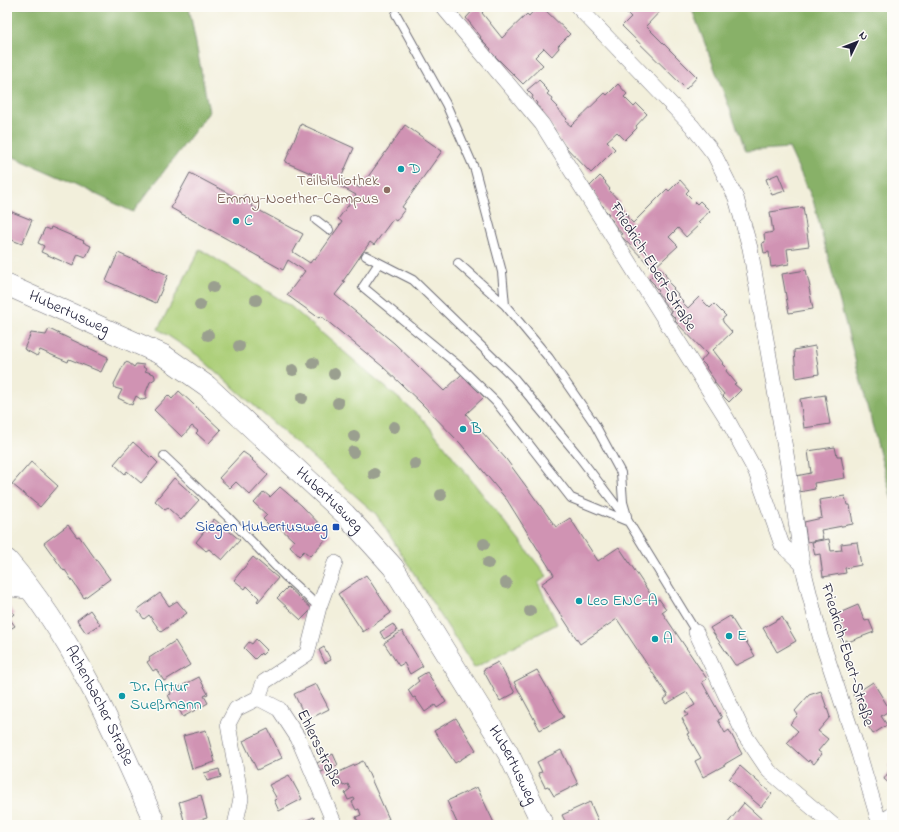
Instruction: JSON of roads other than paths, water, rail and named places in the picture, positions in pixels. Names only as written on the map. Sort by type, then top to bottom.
[{"type":"street","name":"Friedrich-Ebert-Straße","points":[[443,7],[542,124],[727,419],[756,472],[782,545],[802,564]]},
{"type":"street","name":"Friedrich-Ebert-Straße","points":[[578,7],[692,126],[714,154],[736,198],[750,248],[789,471],[802,564],[820,636],[859,754],[884,821]]},
{"type":"street","name":"Hubertusweg","points":[[7,285],[163,355],[206,386],[345,514],[392,567],[508,753],[544,825]]},
{"type":"street","name":"Achenbacher Straße","points":[[7,560],[60,632],[121,745],[153,818],[154,825]]},
{"type":"street","points":[[235,825],[241,799],[228,724],[236,709],[258,698],[264,682],[307,654],[319,607],[335,563]]},
{"type":"street","points":[[7,585],[13,589],[32,592]]},
{"type":"street","points":[[696,632],[744,734],[769,771],[833,825]]},
{"type":"street","name":"Ehlersstraße","points":[[258,698],[279,709],[298,738],[335,825]]},
{"type":"lane","points":[[396,14],[446,104],[474,170],[502,272],[505,305]]},
{"type":"lane","points":[[316,220],[329,230]]},
{"type":"lane","points":[[366,256],[413,280],[514,378],[577,454],[628,521],[696,632]]},
{"type":"lane","points":[[379,263],[364,287],[459,366],[496,402],[571,498],[628,521]]},
{"type":"lane","points":[[458,263],[505,305],[549,358],[594,423],[621,473],[623,502],[628,521]]},
{"type":"lane","points":[[164,456],[319,607]]},
{"type":"place","name":"D","points":[[401,169]]},
{"type":"place","name":"Teilbibliothek Emmy-Noether-Campus","points":[[387,190]]},
{"type":"place","name":"C","points":[[236,221]]},
{"type":"place","name":"B","points":[[463,429]]},
{"type":"place","name":"Siegen Hubertusweg","points":[[336,527]]},
{"type":"place","name":"Leo ENC-A","points":[[579,601]]},
{"type":"place","name":"E","points":[[729,636]]},
{"type":"place","name":"A","points":[[655,639]]},
{"type":"place","name":"Dr. Artur Sueßmann","points":[[122,696]]}]
